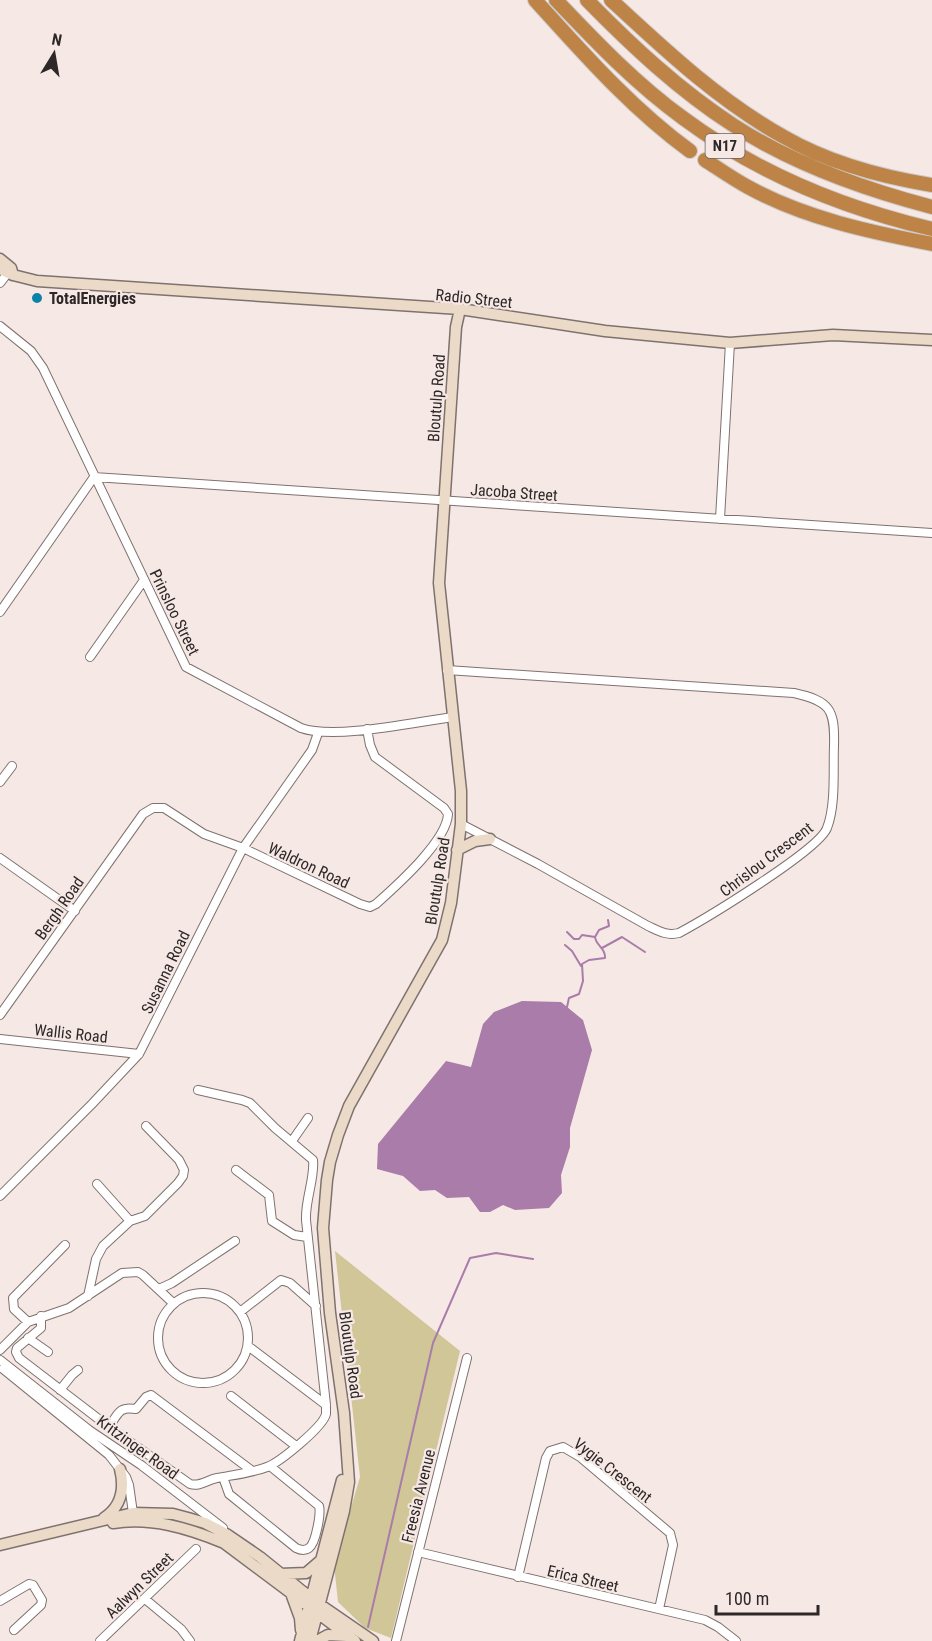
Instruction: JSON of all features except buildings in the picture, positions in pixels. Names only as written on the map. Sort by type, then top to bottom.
[{"type":"highway","points":[[535,0],[621,93],[659,128],[690,151]]},
{"type":"highway","name":"N17","points":[[556,0],[617,63],[649,91],[683,118],[728,148],[781,177],[821,195],[865,211],[932,229]]},
{"type":"highway","name":"N17","points":[[587,0],[646,59],[735,127],[795,159],[843,179],[897,198],[932,207]]},
{"type":"highway","points":[[611,0],[664,49],[730,103],[784,138],[831,159],[896,179],[932,185]]},
{"type":"highway","points":[[705,160],[748,187],[802,211],[932,244]]},
{"type":"street","points":[[0,283],[5,269]]},
{"type":"street","name":"Radio Street","points":[[5,269],[51,282],[460,309],[605,331],[730,343],[833,335],[932,340]]},
{"type":"street","name":"Bloutulp Road","points":[[304,1639],[327,1575],[349,1482],[344,1413],[330,1313],[323,1228],[327,1180],[338,1135],[349,1106],[442,940],[451,903],[461,824],[462,799],[439,583],[456,327],[460,309]]},
{"type":"street","name":"Prinsloo Street","points":[[0,326],[37,358],[186,667],[301,728],[318,733],[453,717]]},
{"type":"street","points":[[720,519],[730,343]]},
{"type":"street","points":[[0,612],[94,477]]},
{"type":"street","name":"Jacoba Street","points":[[94,477],[932,533]]},
{"type":"street","points":[[90,657],[144,580]]},
{"type":"street","name":"Chrislou Crescent","points":[[447,670],[794,693],[823,703],[833,718],[832,803],[827,830],[818,841],[778,870],[724,907],[679,933],[671,935],[662,933],[461,824]]},
{"type":"street","name":"Waldron Road","points":[[140,817],[149,809],[164,808],[193,828],[243,848],[360,904],[370,906],[376,904],[419,863],[446,829],[448,818],[447,811],[375,757],[367,729]]},
{"type":"street","name":"Susanna Road","points":[[0,1196],[139,1054],[243,848],[312,750],[318,733]]},
{"type":"street","points":[[0,783],[12,766]]},
{"type":"street","name":"Bergh Road","points":[[0,1015],[140,817]]},
{"type":"street","points":[[457,850],[475,840],[490,840]]},
{"type":"street","points":[[0,858],[75,911]]},
{"type":"street","name":"Wallis Road","points":[[0,1039],[139,1054]]},
{"type":"street","points":[[43,1317],[41,1328],[17,1348],[17,1355],[109,1427],[190,1484],[199,1485],[270,1466],[323,1421],[326,1405],[305,1208],[314,1164],[312,1157],[275,1128],[250,1103],[198,1090]]},
{"type":"street","points":[[292,1141],[308,1118]]},
{"type":"street","points":[[88,1296],[96,1259],[103,1246],[130,1221],[145,1216],[178,1183],[184,1170],[179,1160],[146,1126]]},
{"type":"street","points":[[236,1170],[270,1196],[272,1221],[294,1235],[307,1237]]},
{"type":"street","points":[[97,1184],[130,1221]]},
{"type":"street","points":[[159,1289],[235,1241]]},
{"type":"street","points":[[27,1321],[14,1309],[13,1298],[65,1245]]},
{"type":"street","points":[[0,1343],[27,1321],[69,1308],[122,1273],[138,1272],[173,1303]]},
{"type":"street","points":[[240,1312],[281,1280],[290,1283],[316,1306]]},
{"type":"street","points":[[201,1293],[216,1294],[229,1301],[240,1312],[246,1322],[248,1346],[242,1361],[232,1373],[218,1380],[203,1383],[187,1380],[174,1372],[164,1360],[158,1346],[158,1330],[164,1315],[173,1303],[186,1296],[201,1293]]},
{"type":"street","points":[[0,1350],[27,1321]]},
{"type":"street","points":[[28,1338],[48,1352]]},
{"type":"street","points":[[248,1346],[326,1405]]},
{"type":"street","name":"Freesia Avenue","points":[[396,1641],[467,1358]]},
{"type":"street","name":"Kritzinger Road","points":[[0,1360],[89,1430],[141,1465],[260,1557],[314,1606],[354,1637],[372,1641]]},
{"type":"street","name":"Kritzinger Road","points":[[0,1366],[110,1455],[129,1485],[133,1514]]},
{"type":"street","points":[[60,1390],[78,1370]]},
{"type":"street","points":[[311,1394],[324,1386]]},
{"type":"street","points":[[109,1427],[122,1409],[127,1407],[136,1409],[146,1396],[151,1395],[251,1470]]},
{"type":"street","points":[[231,1396],[296,1446]]},
{"type":"street","name":"Vygie Crescent","points":[[518,1577],[546,1458],[550,1451],[563,1447],[580,1457],[670,1533],[673,1545],[659,1609]]},
{"type":"street","points":[[233,1475],[236,1460]]},
{"type":"street","points":[[223,1477],[229,1494],[296,1548],[308,1549],[313,1544],[320,1514],[319,1506],[270,1466]]},
{"type":"street","name":"Bloutulp Road","points":[[314,1606],[322,1558],[347,1466]]},
{"type":"street","points":[[0,1547],[95,1525],[117,1506],[123,1486],[120,1469]]},
{"type":"street","name":"Kritzinger Road","points":[[95,1525],[133,1514],[173,1515],[196,1520],[228,1535],[260,1557]]},
{"type":"street","name":"Kritzinger Road","points":[[133,1514],[146,1522]]},
{"type":"street","name":"Kritzinger Road","points":[[95,1525],[116,1522],[166,1524],[224,1543],[285,1588],[314,1606],[338,1617],[354,1637]]},
{"type":"street","name":"Aalwyn Street","points":[[100,1641],[196,1549]]},
{"type":"street","name":"Erica Street","points":[[418,1552],[705,1620],[736,1641]]},
{"type":"street","points":[[280,1574],[306,1572],[318,1565],[322,1558]]},
{"type":"street","points":[[327,1575],[328,1590],[338,1617]]},
{"type":"street","points":[[0,1601],[28,1584],[33,1585],[42,1598],[41,1605],[14,1630]]},
{"type":"street","points":[[285,1588],[298,1609],[304,1639]]},
{"type":"street","points":[[145,1599],[181,1629],[190,1641]]},
{"type":"street","points":[[317,1641],[328,1635],[354,1637]]},
{"type":"shaded area","points":[[522,1001],[561,1002],[583,1020],[592,1050],[570,1128],[570,1147],[561,1175],[562,1193],[549,1208],[515,1210],[503,1205],[490,1212],[480,1212],[469,1197],[447,1198],[435,1190],[420,1191],[403,1176],[377,1169],[378,1144],[446,1061],[471,1067],[483,1024],[494,1012]]},
{"type":"shaded area","points":[[335,1251],[460,1351],[391,1638],[365,1628],[338,1602],[334,1565],[360,1477]]},
{"type":"waterway","points":[[567,1007],[569,998],[579,994],[583,981],[582,964],[589,960],[605,958],[595,937],[599,930],[609,926],[608,920]]},
{"type":"waterway","points":[[567,932],[574,939],[579,939],[582,935],[595,937]]},
{"type":"waterway","points":[[602,948],[622,937],[645,952]]},
{"type":"waterway","points":[[565,945],[572,951],[581,966]]},
{"type":"waterway","points":[[368,1627],[433,1343],[470,1258],[496,1253],[533,1259]]},
{"type":"place","name":"TotalEnergies","points":[[37,298]]}]
